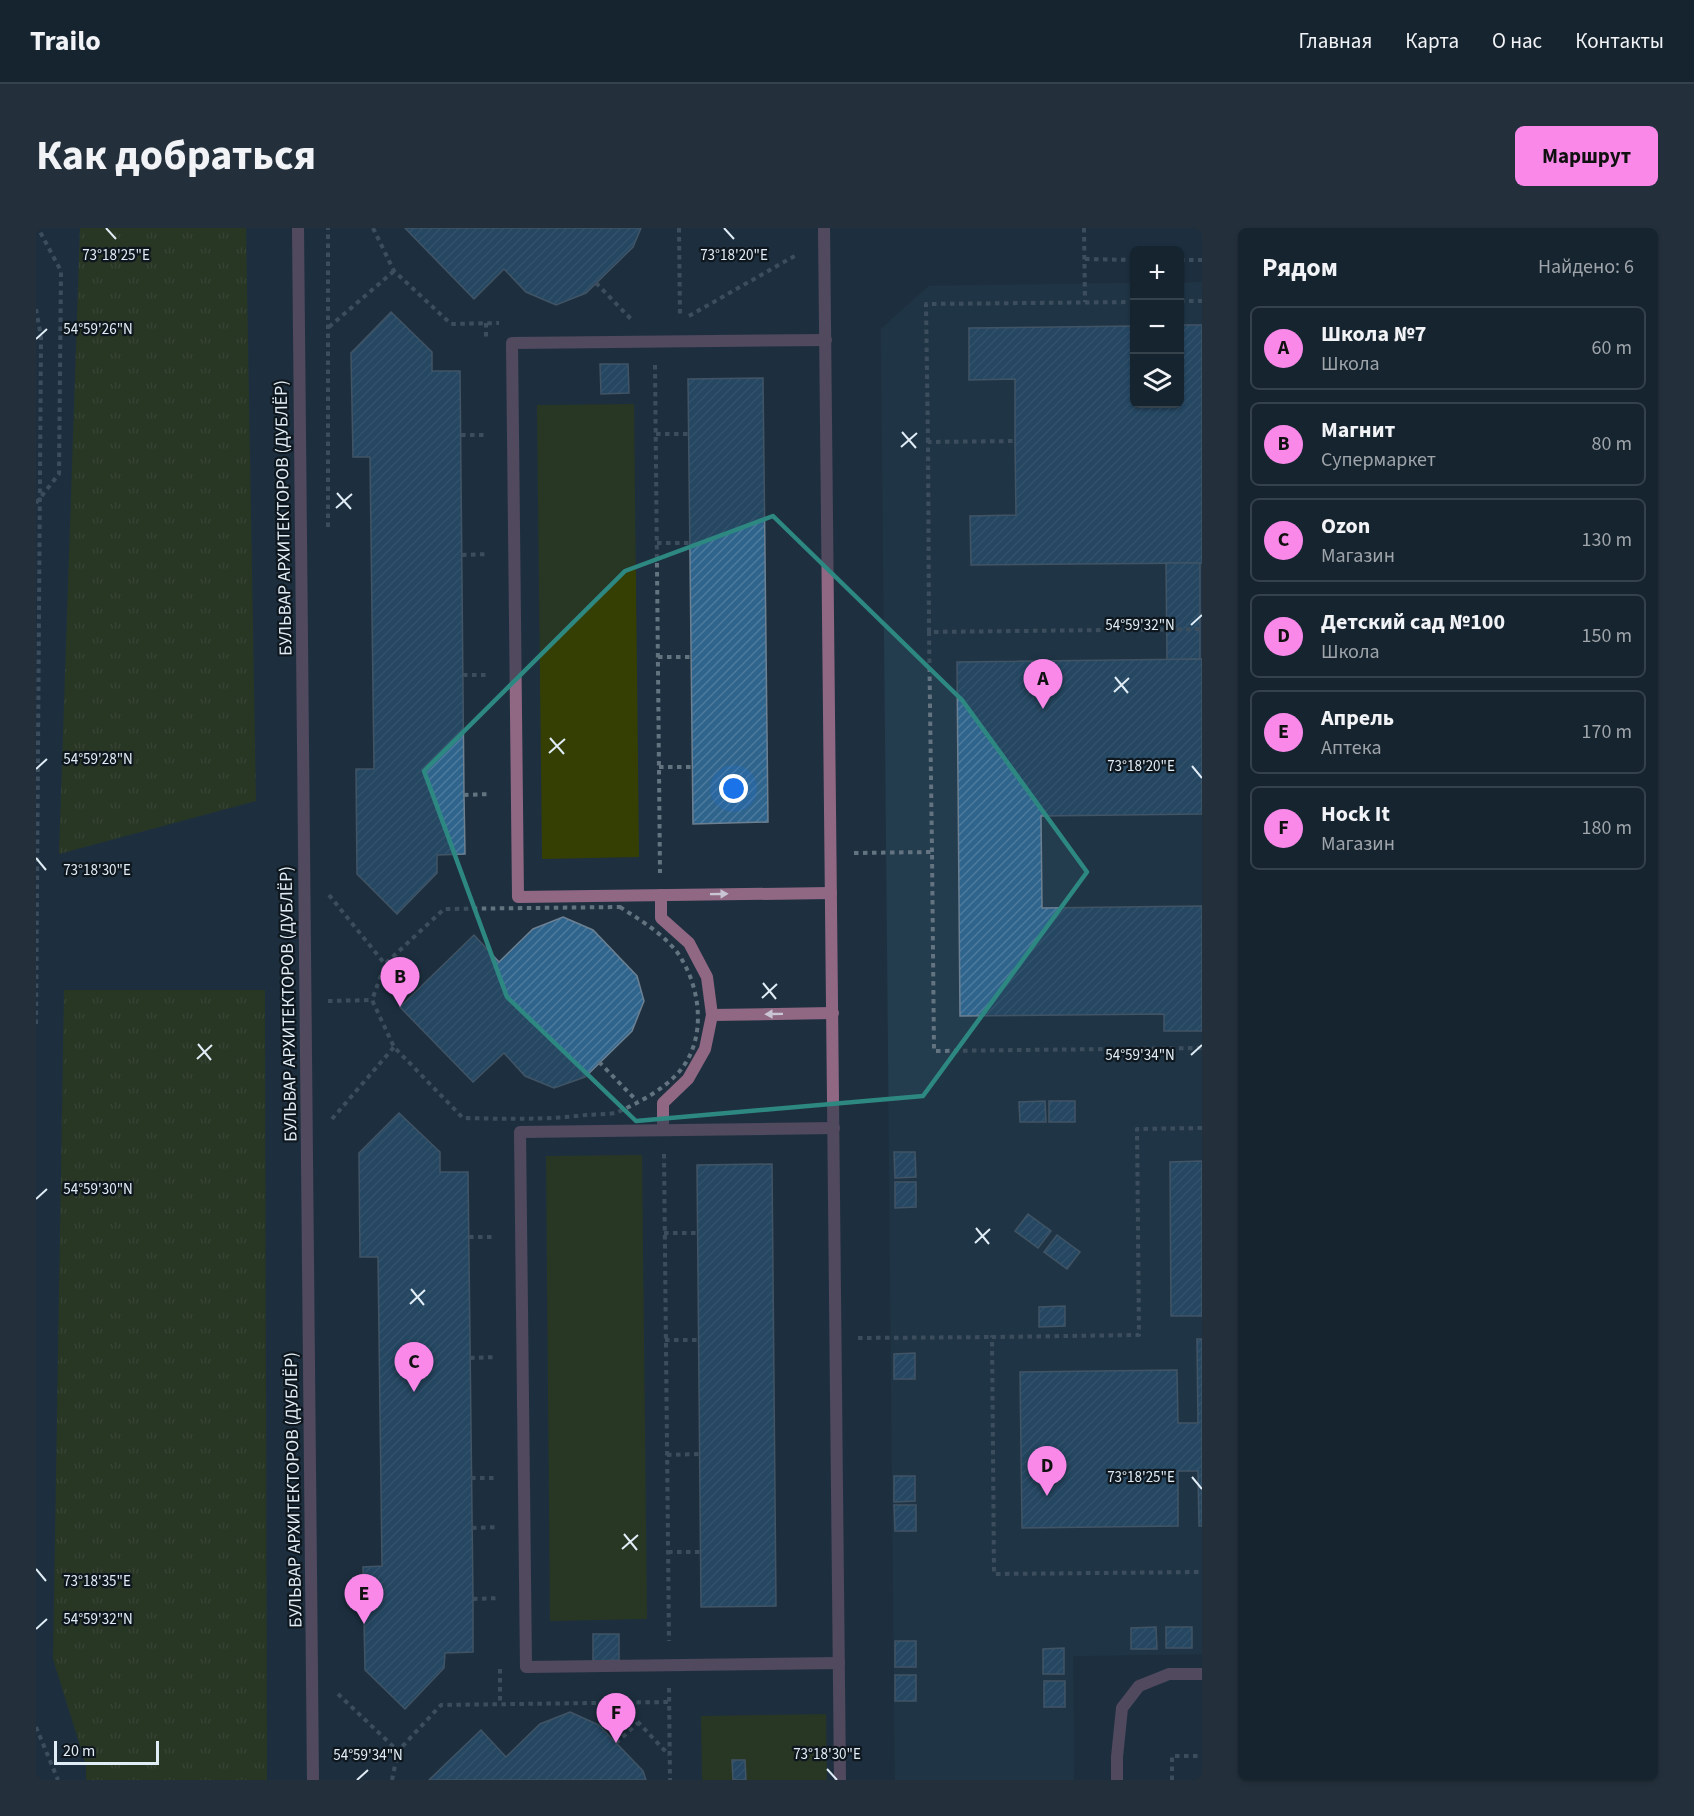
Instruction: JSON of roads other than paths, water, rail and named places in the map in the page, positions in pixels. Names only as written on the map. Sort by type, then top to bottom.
[{"type":"street","name":"БУЛЬВАР АРХИТЕКТОРОВ (ДУБЛЁР)","points":[[298,228],[313,1780]]},
{"type":"street","points":[[824,228],[840,1780]]},
{"type":"street","points":[[826,340],[512,343],[512,367],[518,897],[831,893]]},
{"type":"street","points":[[661,895],[661,918],[689,943],[707,977],[712,1015],[705,1049],[688,1079],[663,1103],[663,1130]]},
{"type":"street","points":[[712,1015],[833,1013]]},
{"type":"street","points":[[834,1128],[520,1132],[526,1667],[839,1663]]},
{"type":"street","points":[[1117,1780],[1122,1708],[1139,1686],[1169,1674],[1202,1674]]},
{"type":"place","name":"Школа №7","points":[[1043,709]]},
{"type":"place","name":"Магнит","points":[[400,1007]]},
{"type":"place","name":"Ozon","points":[[414,1392]]},
{"type":"place","name":"Детский сад №100","points":[[1047,1496]]},
{"type":"place","name":"Апрель","points":[[364,1624]]},
{"type":"place","name":"Hock It","points":[[616,1743]]}]
